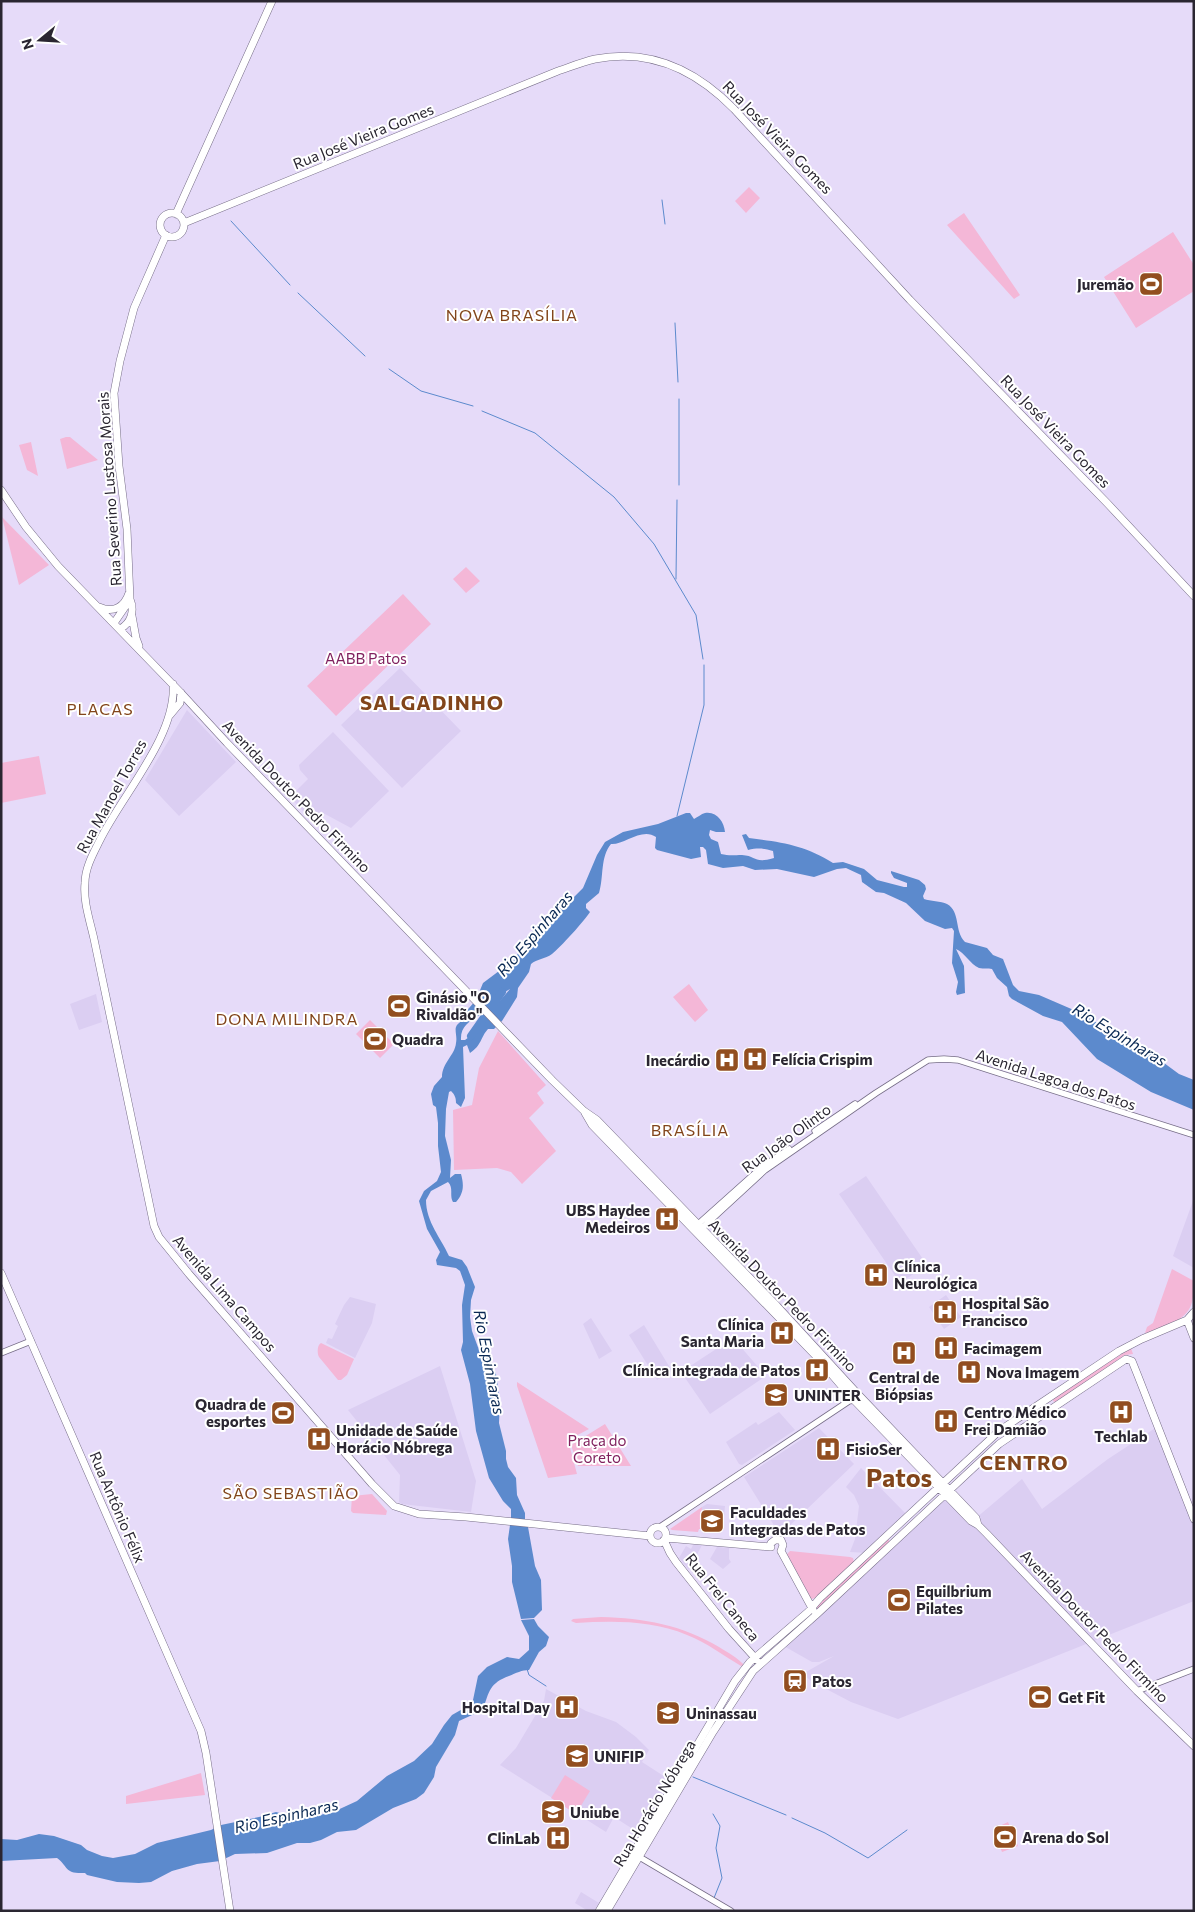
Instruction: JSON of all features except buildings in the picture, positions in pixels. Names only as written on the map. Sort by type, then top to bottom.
[{"type":"main road","points":[[176,214],[272,1]]},
{"type":"main road","name":"Rua José Vieira Gomes","points":[[184,223],[558,71],[613,56],[647,58],[666,63],[686,71],[705,82],[728,102],[910,300],[1194,596]]},
{"type":"main road","points":[[176,214],[181,217],[184,223],[183,229],[177,236],[171,237],[166,235],[161,227],[162,220],[166,215],[176,214]]},
{"type":"main road","name":"Rua Severino Lustosa Morais","points":[[141,651],[136,638],[130,599],[127,529],[119,466],[114,393],[134,308],[166,235]]},
{"type":"main road","name":"Avenida Doutor Pedro Firmino","points":[[1,490],[58,566],[584,1111],[592,1125],[777,1306],[940,1485]]},
{"type":"main road","points":[[98,607],[106,610],[118,608],[126,601],[130,590]]},
{"type":"main road","name":"Rua Severino Lustosa Morais","points":[[114,623],[130,599]]},
{"type":"main road","points":[[120,629],[128,622],[132,614]]},
{"type":"main road","name":"Rua Manoel Torres","points":[[170,715],[173,684]]},
{"type":"main road","points":[[173,698],[181,693]]},
{"type":"main road","name":"Rua Manoel Torres","points":[[85,893],[86,871],[96,846],[152,752],[170,715],[181,700],[181,693]]},
{"type":"main road","points":[[177,707],[183,704],[192,704]]},
{"type":"main road","name":"Avenida Lima Campos","points":[[85,893],[154,1226],[161,1240],[378,1491],[394,1506],[408,1511],[459,1514],[469,1517],[573,1528],[582,1526],[652,1537]]},
{"type":"main road","name":"Avenida Doutor Pedro Firmino","points":[[697,1229],[814,1355],[851,1399],[947,1492],[971,1522],[977,1521],[1137,1691],[1194,1746]]},
{"type":"main road","name":"Rua Antônio Félix","points":[[1,1273],[201,1731],[230,1911]]},
{"type":"main road","points":[[1194,1312],[1187,1320],[1194,1338]]},
{"type":"main road","name":"Rua Horácio Nóbrega","points":[[599,1911],[636,1854],[698,1749],[735,1680],[749,1663],[812,1608],[820,1598],[994,1436],[1111,1356],[1142,1339],[1187,1320]]},
{"type":"main road","name":"Rua Horácio Nóbrega","points":[[698,1749],[748,1676],[947,1492],[1000,1444],[1126,1359],[1130,1359],[1135,1368],[1194,1519]]},
{"type":"main road","points":[[1052,1397],[1052,1402],[1057,1405]]},
{"type":"main road","points":[[660,1527],[665,1531],[665,1537],[659,1543],[652,1537],[655,1528],[660,1527]]},
{"type":"main road","name":"Rua Frei Caneca","points":[[652,1537],[670,1553],[729,1629],[755,1658],[762,1663]]},
{"type":"main road","points":[[665,1537],[771,1545]]},
{"type":"main road","name":"Rua Frei Caneca","points":[[665,1537],[670,1553]]},
{"type":"main road","points":[[771,1545],[775,1540],[781,1540],[783,1545],[780,1550]]},
{"type":"main road","points":[[771,1545],[774,1551],[780,1550]]},
{"type":"main road","points":[[780,1550],[816,1615]]},
{"type":"main road","name":"Rua Horácio Nóbrega","points":[[607,1911],[636,1854]]},
{"type":"street","name":"Avenida Lagoa dos Patos","points":[[912,1070],[934,1059],[958,1060],[1194,1135]]},
{"type":"street","name":"Rua João Olinto","points":[[697,1229],[765,1170],[912,1070]]},
{"type":"street","points":[[1,1353],[31,1341]]},
{"type":"street","points":[[660,1527],[851,1399]]},
{"type":"street","points":[[1137,1691],[1194,1669]]},
{"type":"street","points":[[636,1854],[731,1911]]},
{"type":"shaded area","points":[[400,668],[461,731],[402,788],[341,725]]},
{"type":"shaded area","points":[[187,710],[236,762],[179,816],[145,780]]},
{"type":"shaded area","points":[[333,732],[389,791],[351,828],[325,814],[317,822],[313,822],[290,797],[308,779],[300,770],[299,765]]},
{"type":"shaded area","points":[[96,994],[102,1022],[79,1030],[70,1004]]},
{"type":"shaded area","points":[[866,1176],[927,1265],[900,1283],[839,1194]]},
{"type":"shaded area","points":[[1194,1201],[1194,1268],[1173,1256]]},
{"type":"shaded area","name":"Hospital São Francisco","points":[[946,1295],[961,1317],[944,1329],[929,1307]]},
{"type":"shaded area","points":[[350,1297],[376,1304],[372,1323],[355,1358],[326,1343],[328,1338],[332,1339],[338,1326],[335,1324]]},
{"type":"shaded area","points":[[591,1318],[612,1351],[599,1359],[583,1324]]},
{"type":"shaded area","points":[[644,1325],[672,1371],[657,1380],[629,1335]]},
{"type":"shaded area","points":[[733,1338],[766,1376],[710,1414],[681,1372]]},
{"type":"shaded area","points":[[440,1366],[476,1481],[471,1512],[402,1504],[399,1502],[400,1475],[348,1410]]},
{"type":"shaded area","points":[[779,1412],[795,1430],[742,1465],[739,1464],[726,1442],[756,1422],[758,1425]]},
{"type":"shaded area","points":[[1160,1425],[1194,1519],[1194,1601],[898,1719],[851,1702],[811,1681],[802,1673],[834,1656],[819,1662],[812,1662],[782,1645],[945,1494],[976,1518],[1022,1479],[1042,1509],[1108,1459]]},
{"type":"shaded area","points":[[819,1428],[854,1464],[780,1535],[744,1477]]},
{"type":"shaded area","points":[[861,1468],[908,1516],[868,1553],[850,1552],[855,1539],[859,1506],[854,1495],[846,1487]]},
{"type":"shaded area","name":"Faculdades Integradas de Patos","points":[[707,1504],[725,1506],[723,1528],[718,1527],[717,1531],[700,1529],[702,1507]]},
{"type":"shaded area","points":[[693,1545],[702,1545],[689,1570],[679,1558],[686,1546],[691,1549]]},
{"type":"shaded area","points":[[717,1547],[729,1548],[729,1559],[731,1562],[723,1569],[710,1559]]},
{"type":"shaded area","name":"UNIFIP","points":[[546,1689],[586,1711],[616,1722],[636,1737],[649,1750],[642,1762],[670,1780],[639,1833],[614,1817],[606,1832],[500,1765],[516,1748],[544,1701]]},
{"type":"shaded area","points":[[581,1892],[599,1903],[594,1911],[588,1911],[575,1903]]},
{"type":"green space","points":[[749,187],[760,198],[746,213],[735,201]]},
{"type":"green space","points":[[964,213],[1020,295],[1014,299],[947,225]]},
{"type":"green space","name":"Juremão","points":[[1173,232],[1194,265],[1194,291],[1136,328],[1104,277]]},
{"type":"green space","points":[[70,437],[98,460],[67,469],[60,439]]},
{"type":"green space","points":[[31,442],[38,476],[27,470],[19,445]]},
{"type":"green space","points":[[2,517],[49,565],[19,585]]},
{"type":"green space","points":[[466,567],[480,581],[466,593],[453,579]]},
{"type":"green space","name":"AABB Patos","points":[[403,594],[431,624],[336,716],[307,686]]},
{"type":"green space","points":[[39,756],[46,794],[1,803],[1,763]]},
{"type":"green space","points":[[689,984],[708,1010],[695,1022],[673,997]]},
{"type":"green space","name":"Quadra","points":[[370,1020],[394,1044],[380,1058],[356,1034]]},
{"type":"green space","points":[[498,1031],[546,1085],[537,1093],[544,1103],[529,1118],[556,1151],[522,1184],[511,1172],[497,1168],[454,1170],[453,1110],[472,1105],[479,1068]]},
{"type":"green space","points":[[1172,1269],[1194,1281],[1190,1308],[1176,1321],[1145,1333],[1147,1327],[1153,1323]]},
{"type":"green space","points":[[321,1343],[354,1359],[347,1375],[341,1380],[338,1380],[319,1357],[318,1349]]},
{"type":"green space","points":[[1131,1348],[1133,1354],[1125,1355],[1057,1403],[1053,1401],[1054,1396]]},
{"type":"green space","points":[[517,1382],[589,1429],[568,1440],[577,1474],[548,1478]]},
{"type":"green space","name":"Praça do Coreto","points":[[605,1424],[631,1466],[578,1466],[571,1445]]},
{"type":"green space","points":[[372,1494],[387,1511],[386,1515],[353,1513],[351,1511],[352,1496]]},
{"type":"green space","points":[[702,1507],[700,1529],[698,1532],[670,1529]]},
{"type":"green space","points":[[888,1538],[890,1543],[817,1610],[817,1605]]},
{"type":"green space","points":[[790,1551],[850,1557],[853,1558],[854,1562],[817,1597],[812,1599],[809,1597],[787,1554]]},
{"type":"green space","points":[[601,1617],[647,1621],[677,1628],[705,1639],[744,1665],[741,1666],[708,1645],[673,1630],[646,1624],[576,1623],[571,1621],[573,1619]]},
{"type":"green space","points":[[201,1773],[205,1795],[126,1804],[126,1796]]},
{"type":"green space","points":[[565,1775],[590,1791],[576,1814],[551,1798]]},
{"type":"green space","name":"Arena do Sol","points":[[1008,1822],[1018,1846],[1002,1852],[993,1829]]},
{"type":"water","points":[[686,813],[690,813],[694,819],[704,813],[709,813],[719,818],[724,828],[725,832],[710,830],[709,835],[711,839],[718,842],[721,854],[742,855],[759,860],[774,858],[773,851],[767,849],[748,850],[742,835],[746,834],[749,838],[803,848],[833,863],[843,862],[864,869],[877,880],[907,887],[907,883],[894,878],[891,871],[919,880],[925,885],[924,899],[945,903],[951,907],[965,942],[987,948],[993,955],[1003,959],[1013,985],[1019,991],[1039,995],[1083,1014],[1122,1039],[1145,1049],[1179,1074],[1194,1080],[1194,1110],[1151,1092],[1097,1059],[1062,1022],[1043,1016],[1012,999],[1009,996],[1007,987],[997,978],[992,969],[979,968],[956,949],[964,966],[965,993],[957,995],[958,982],[952,963],[954,931],[952,928],[945,929],[925,921],[906,903],[884,893],[876,892],[862,882],[861,875],[846,868],[814,877],[777,869],[755,870],[743,866],[723,868],[708,864],[706,850],[703,847],[700,847],[701,857],[691,859],[657,850],[655,848],[656,837],[651,834],[639,835],[616,844],[611,844],[605,855],[599,893],[586,904],[586,908],[590,912],[588,916],[555,951],[549,956],[531,964],[529,972],[518,988],[517,997],[502,1021],[494,1029],[488,1029],[485,1032],[477,1047],[470,1053],[467,1045],[463,1047],[465,1098],[461,1107],[456,1103],[452,1092],[449,1092],[445,1136],[451,1160],[450,1178],[455,1174],[461,1174],[462,1192],[459,1199],[453,1202],[451,1187],[448,1182],[431,1191],[426,1200],[428,1216],[449,1256],[462,1260],[467,1267],[475,1287],[471,1300],[470,1317],[472,1331],[479,1350],[488,1353],[496,1374],[500,1401],[499,1423],[506,1451],[506,1459],[508,1467],[516,1478],[517,1495],[525,1513],[525,1523],[528,1527],[535,1566],[541,1580],[542,1610],[534,1618],[521,1619],[512,1582],[508,1539],[511,1509],[503,1501],[489,1478],[476,1431],[470,1384],[461,1350],[463,1342],[462,1305],[465,1285],[460,1271],[456,1268],[437,1265],[436,1260],[440,1252],[427,1229],[419,1201],[424,1191],[437,1181],[441,1172],[436,1107],[433,1105],[431,1094],[434,1086],[442,1077],[444,1067],[455,1047],[456,1028],[462,1021],[463,1015],[476,1000],[483,983],[515,959],[527,936],[539,926],[545,917],[571,900],[583,888],[597,855],[605,842],[623,832],[658,824]],"holes":[[[510,989],[469,1037],[461,1040],[461,1034],[466,1025],[489,1009]]]},
{"type":"water","points":[[534,1619],[549,1637],[546,1646],[539,1652],[529,1670],[519,1672],[498,1682],[491,1688],[483,1710],[459,1721],[455,1735],[436,1767],[434,1777],[424,1793],[416,1799],[393,1808],[356,1830],[337,1832],[321,1840],[310,1843],[297,1843],[267,1853],[235,1854],[220,1861],[197,1864],[172,1871],[151,1882],[117,1882],[85,1873],[73,1872],[57,1858],[1,1861],[1,1839],[17,1840],[39,1834],[54,1836],[81,1845],[87,1850],[102,1856],[113,1858],[135,1854],[157,1843],[276,1812],[294,1817],[331,1813],[357,1801],[387,1776],[414,1761],[432,1744],[452,1715],[466,1707],[473,1700],[478,1676],[487,1667],[507,1657],[519,1659],[529,1650],[529,1636],[521,1620]]},
{"type":"waterway","points":[[662,200],[665,224]]},
{"type":"waterway","points":[[231,221],[290,285]]},
{"type":"waterway","points":[[298,293],[365,356]]},
{"type":"waterway","points":[[675,323],[678,382]]},
{"type":"waterway","points":[[389,369],[421,391],[473,406]]},
{"type":"waterway","points":[[679,399],[679,485]]},
{"type":"waterway","points":[[482,411],[535,433],[614,497],[654,544],[696,615],[703,659]]},
{"type":"waterway","points":[[676,579],[677,500]]},
{"type":"waterway","points":[[677,816],[704,705],[704,665]]},
{"type":"waterway","name":"Rio Espinharas","points":[[471,1036],[502,992]]},
{"type":"waterway","points":[[527,1669],[529,1675],[546,1686]]},
{"type":"waterway","points":[[693,1777],[786,1815]]},
{"type":"waterway","points":[[713,1814],[720,1826],[716,1848],[722,1878],[714,1898]]},
{"type":"waterway","points":[[792,1818],[825,1833],[868,1858],[907,1830]]},
{"type":"place","name":"Juremão","points":[[1151,284]]},
{"type":"place","name":"Ginásio \"O Rivaldão\"","points":[[399,1006]]},
{"type":"place","name":"Quadra","points":[[375,1039]]},
{"type":"place","name":"Felícia Crispim","points":[[755,1059]]},
{"type":"place","name":"Inecárdio","points":[[727,1060]]},
{"type":"place","name":"UBS Haydee Medeiros","points":[[667,1219]]},
{"type":"place","name":"Clínica Neurológica","points":[[876,1275]]},
{"type":"place","name":"Hospital São Francisco","points":[[945,1312]]},
{"type":"place","name":"Clínica Santa Maria","points":[[782,1333]]},
{"type":"place","name":"Facimagem","points":[[946,1348]]},
{"type":"place","name":"Central de Biópsias","points":[[904,1353]]},
{"type":"place","name":"Clínica integrada de Patos","points":[[817,1370]]},
{"type":"place","name":"Nova Imagem","points":[[969,1372]]},
{"type":"place","name":"UNINTER","points":[[776,1395]]},
{"type":"place","name":"Techlab","points":[[1121,1412]]},
{"type":"place","name":"Quadra de esportes","points":[[283,1413]]},
{"type":"place","name":"Centro Médico Frei Damião","points":[[946,1421]]},
{"type":"place","name":"Unidade de Saúde Horácio Nóbrega","points":[[319,1439]]},
{"type":"place","name":"FisioSer","points":[[828,1449]]},
{"type":"place","name":"Faculdades Integradas de Patos","points":[[712,1521]]},
{"type":"place","name":"Equilbrium Pilates","points":[[899,1600]]},
{"type":"place","name":"Patos","points":[[795,1681]]},
{"type":"place","name":"Get Fit","points":[[1040,1697]]},
{"type":"place","name":"Hospital Day","points":[[567,1707]]},
{"type":"place","name":"Uninassau","points":[[668,1713]]},
{"type":"place","name":"UNIFIP","points":[[577,1756]]},
{"type":"place","name":"Uniube","points":[[553,1812]]},
{"type":"place","name":"Arena do Sol","points":[[1005,1837]]},
{"type":"place","name":"ClinLab","points":[[558,1838]]},
{"type":"district","name":"NOVA BRASÍLIA","points":[[512,314]]},
{"type":"district","name":"SALGADINHO","points":[[432,702]]},
{"type":"district","name":"PLACAS","points":[[100,708]]},
{"type":"district","name":"DONA MILINDRA","points":[[287,1018]]},
{"type":"district","name":"BRASÍLIA","points":[[690,1129]]},
{"type":"district","name":"CENTRO","points":[[1024,1462]]},
{"type":"district","name":"Patos","points":[[899,1477]]},
{"type":"district","name":"SÃO SEBASTIÃO","points":[[291,1492]]}]
